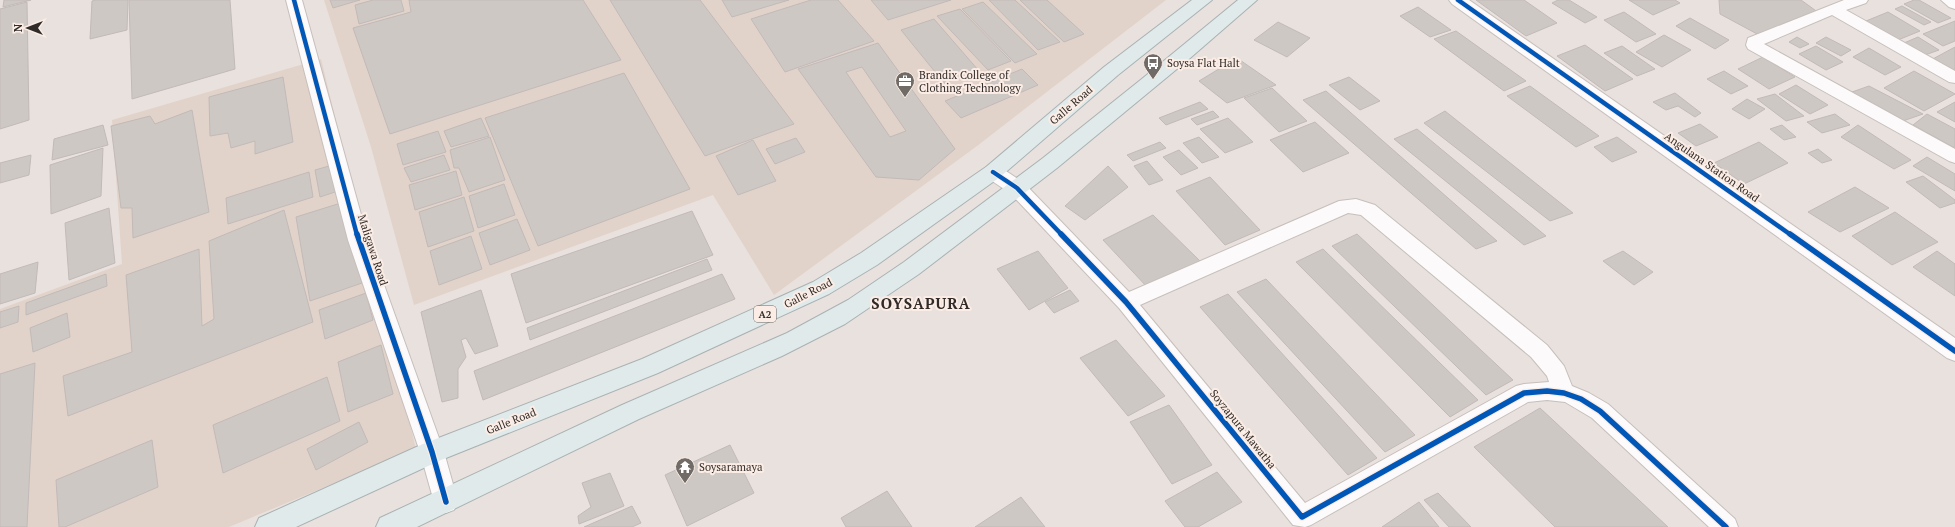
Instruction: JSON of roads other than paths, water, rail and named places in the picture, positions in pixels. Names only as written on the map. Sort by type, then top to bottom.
[{"type":"highway","name":"Galle Road","points":[[268,527],[432,452],[650,366],[821,288],[869,259],[993,172],[1111,71],[1203,0]]},
{"type":"highway","points":[[389,527],[446,502],[664,396],[781,345],[836,318],[887,286],[1017,188],[1128,100],[1248,0]]},
{"type":"street","name":"Maligawa Road","points":[[294,0],[358,240],[432,452],[446,502]]},
{"type":"street","name":"Angulana Station Road","points":[[1458,0],[1955,351]]},
{"type":"street","points":[[1860,0],[1833,9],[1754,42],[1754,45],[1955,157]]},
{"type":"street","points":[[1949,0],[1955,4]]},
{"type":"street","points":[[1833,9],[1955,78]]},
{"type":"street","name":"Soyzapura Mawatha","points":[[993,172],[1017,188],[1126,302],[1306,522],[1524,393],[1546,390],[1564,393]]},
{"type":"street","points":[[1126,302],[1346,206],[1356,206],[1368,210],[1538,351],[1556,372],[1564,393],[1581,399],[1600,411],[1726,527]]},
{"type":"place","name":"Soysa Flat Halt","points":[[1153,80]]},
{"type":"place","name":"Brandix College of Clothing Technology","points":[[905,98]]},
{"type":"place","name":"Soysaramaya","points":[[685,484]]},
{"type":"district","name":"SOYSAPURA","points":[[921,304]]}]
